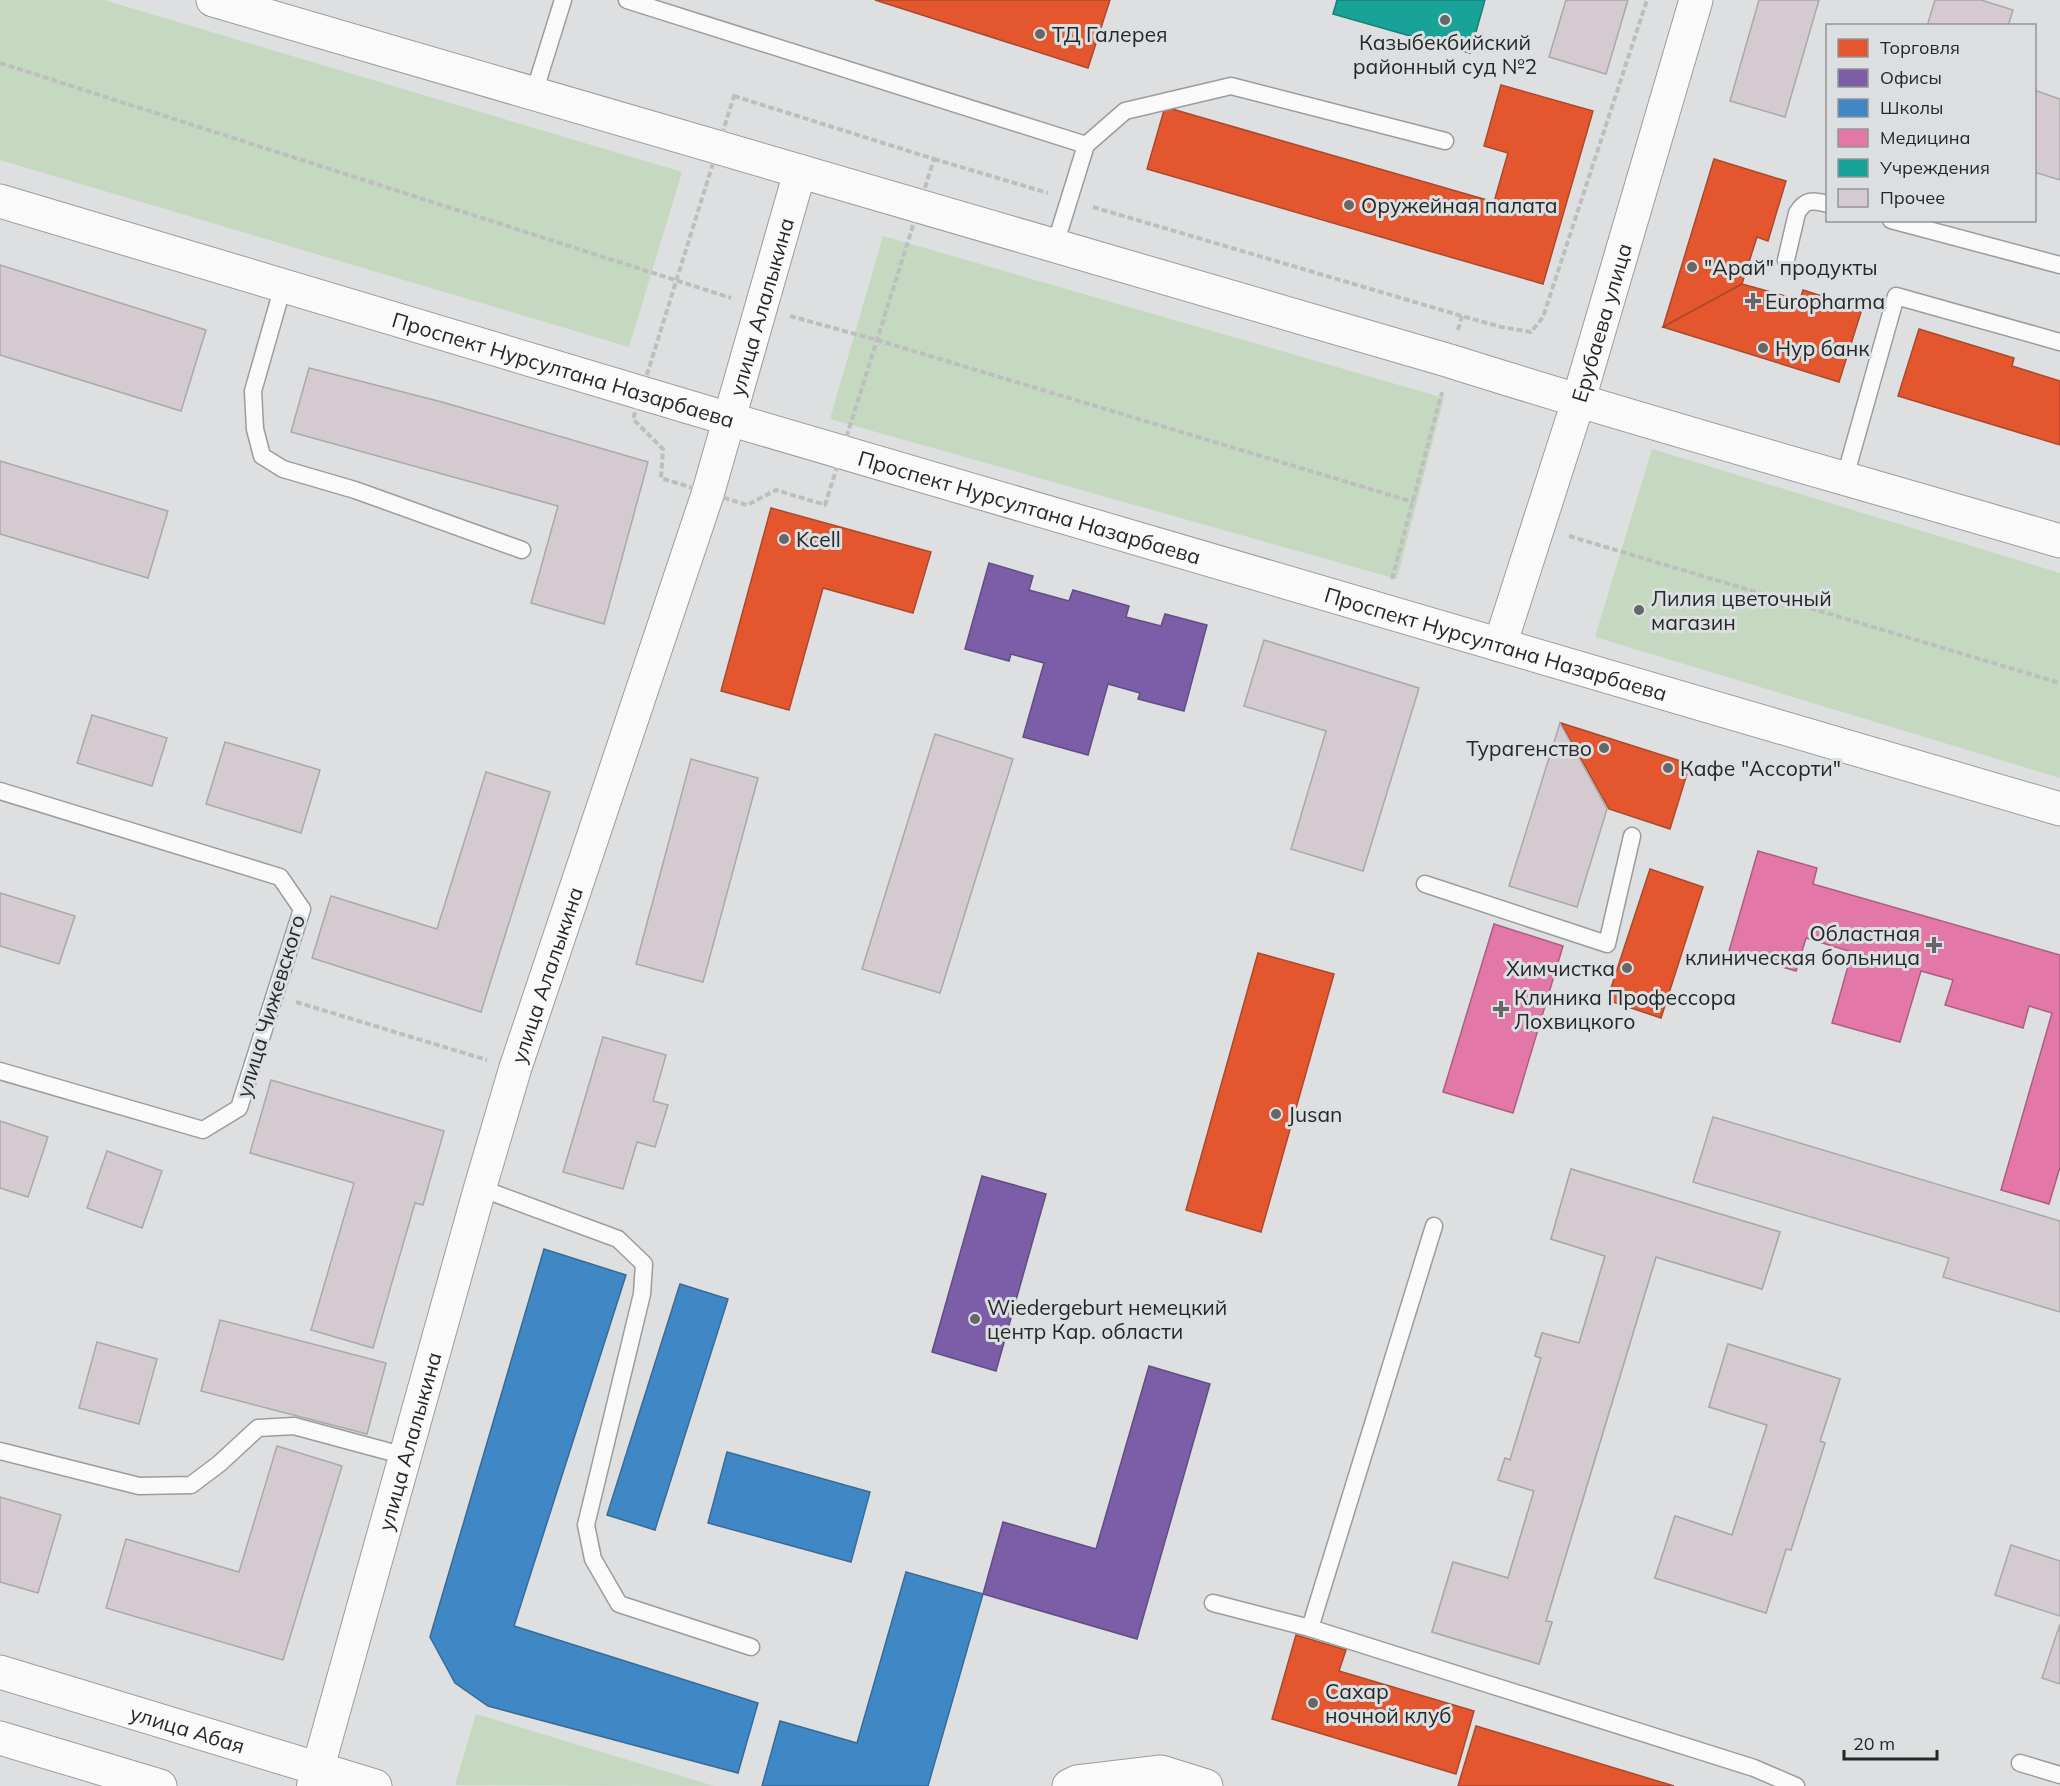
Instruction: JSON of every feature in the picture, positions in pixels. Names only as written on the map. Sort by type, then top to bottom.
[{"type":"main road","name":"Ерубаева улица","points":[[1500,645],[1578,402],[1696,0]]},
{"type":"main road","points":[[230,2],[1450,361],[1578,402],[1845,477],[2060,541]]},
{"type":"main road","name":"Проспект Нурсултана Назарбаева","points":[[0,201],[729,419],[2060,808]]},
{"type":"main road","name":"улица Абая","points":[[0,1672],[315,1777],[375,1786]]},
{"type":"main road","points":[[0,1738],[160,1786]]},
{"type":"main road","points":[[1069,1786],[1077,1782],[1158,1779],[1206,1786]]},
{"type":"street","name":"улица Алалыкина","points":[[315,1777],[515,1069],[708,493],[800,171]]},
{"type":"lane","points":[[534,93],[563,0]]},
{"type":"lane","points":[[627,0],[1086,145]]},
{"type":"lane","points":[[1055,245],[1086,145],[1125,111],[1231,86],[1445,141]]},
{"type":"lane","points":[[1786,260],[1797,213],[1801,207],[1808,201],[1814,200],[1826,204]]},
{"type":"lane","points":[[1898,222],[2060,265]]},
{"type":"lane","points":[[283,286],[253,391],[255,429],[262,456],[283,469],[355,490],[522,550]]},
{"type":"lane","points":[[1845,477],[1896,296],[2060,342]]},
{"type":"lane","name":"улица Чижевского","points":[[0,791],[280,878],[302,909],[239,1108],[203,1130],[0,1071]]},
{"type":"lane","points":[[1425,884],[1607,944],[1632,836]]},
{"type":"lane","points":[[480,1188],[618,1239],[644,1264],[642,1294],[586,1525],[593,1559],[619,1604],[751,1647]]},
{"type":"lane","points":[[1310,1628],[1434,1226]]},
{"type":"lane","points":[[0,1451],[139,1486],[191,1485],[219,1464],[258,1428],[294,1426],[405,1456]]},
{"type":"lane","points":[[1213,1603],[1310,1628],[1754,1768],[1796,1786]]},
{"type":"lane","points":[[2020,1763],[2060,1775]]},
{"type":"path","points":[[934,159],[1462,316],[1501,327],[1531,332],[1543,317],[1647,0]]},
{"type":"path","points":[[0,63],[677,279],[760,308],[877,340],[1413,502]]},
{"type":"path","points":[[1384,611],[1462,316]]},
{"type":"path","points":[[1537,526],[2060,683]]},
{"type":"path","points":[[275,995],[515,1069]]},
{"type":"green space","points":[[0,0],[104,0],[682,172],[629,347],[0,160]]},
{"type":"green space","points":[[883,236],[1444,398],[1397,579],[830,419]]},
{"type":"green space","points":[[1652,449],[2060,573],[2060,778],[1595,637]]},
{"type":"green space","points":[[476,1714],[714,1786],[455,1785]]},
{"type":"building: Торговля","name":"ТД Галерея","points":[[875,0],[1110,0],[1088,68]]},
{"type":"building: Торговля","points":[[1501,85],[1593,111],[1543,284],[1147,169],[1165,107],[1494,202],[1508,153],[1484,146]]},
{"type":"building: Торговля","points":[[1714,159],[1786,181],[1768,241],[1757,237],[1742,284],[1663,327]]},
{"type":"building: Торговля","points":[[1742,284],[1800,300],[1803,290],[1862,309],[1839,382],[1663,327]]},
{"type":"building: Торговля","points":[[1919,329],[2014,358],[2012,366],[2060,381],[2060,445],[1898,396]]},
{"type":"building: Торговля","points":[[771,508],[931,552],[913,613],[823,588],[789,710],[721,691]]},
{"type":"building: Торговля","points":[[1561,723],[1690,764],[1670,829],[1609,809]]},
{"type":"building: Торговля","points":[[1650,869],[1703,887],[1661,1018],[1607,1000]]},
{"type":"building: Торговля","points":[[1258,953],[1334,974],[1261,1232],[1186,1210]]},
{"type":"building: Торговля","points":[[1296,1635],[1346,1650],[1339,1671],[1474,1711],[1456,1774],[1272,1719]]},
{"type":"building: Торговля","points":[[1476,1726],[1674,1786],[1458,1786]]},
{"type":"building: Офисы","points":[[989,563],[1033,576],[1029,590],[1069,601],[1073,590],[1129,606],[1126,617],[1161,626],[1165,614],[1207,625],[1184,711],[1138,699],[1140,693],[1108,684],[1088,755],[1023,737],[1044,663],[1011,654],[1009,661],[965,649]]},
{"type":"building: Офисы","points":[[982,1176],[1046,1194],[996,1371],[932,1352]]},
{"type":"building: Офисы","points":[[1149,1366],[1210,1384],[1137,1639],[983,1594],[1003,1522],[1096,1549]]},
{"type":"building: Школы","points":[[544,1249],[626,1275],[514,1626],[758,1703],[738,1773],[488,1706],[455,1683],[430,1637]]},
{"type":"building: Школы","points":[[680,1284],[728,1299],[655,1530],[607,1515]]},
{"type":"building: Школы","points":[[727,1452],[870,1492],[851,1562],[708,1523]]},
{"type":"building: Школы","points":[[906,1572],[983,1594],[928,1786],[762,1786],[780,1721],[857,1743]]},
{"type":"building: Медицина","points":[[1758,851],[1817,868],[1813,884],[2060,955],[2060,1167],[2049,1204],[2001,1190],[2052,1013],[2029,1006],[2023,1028],[1945,1005],[1953,980],[1921,971],[1900,1042],[1832,1023],[1852,952],[1806,938],[1796,971],[1729,951]]},
{"type":"building: Медицина","points":[[1494,924],[1563,946],[1513,1113],[1443,1092]]},
{"type":"building: Учреждения","points":[[1337,0],[1485,0],[1470,53],[1333,14]]},
{"type":"building: Прочее","points":[[1566,0],[1628,0],[1606,74],[1549,57]]},
{"type":"building: Прочее","points":[[1759,0],[1819,0],[1785,117],[1730,101]]},
{"type":"building: Прочее","points":[[1935,0],[1981,0],[2013,10],[2009,24],[1928,24]]},
{"type":"building: Прочее","points":[[2037,91],[2060,99],[2060,180],[2036,173]]},
{"type":"building: Прочее","points":[[0,265],[206,330],[181,411],[0,355]]},
{"type":"building: Прочее","points":[[309,368],[442,402],[648,462],[604,624],[531,603],[558,506],[291,432]]},
{"type":"building: Прочее","points":[[0,461],[168,511],[148,578],[0,534]]},
{"type":"building: Прочее","points":[[1264,640],[1419,688],[1363,871],[1291,849],[1326,731],[1244,706]]},
{"type":"building: Прочее","points":[[92,715],[167,738],[152,786],[77,763]]},
{"type":"building: Прочее","points":[[1560,723],[1607,809],[1577,907],[1509,886]]},
{"type":"building: Прочее","points":[[935,734],[1013,759],[940,993],[862,969]]},
{"type":"building: Прочее","points":[[225,742],[320,770],[301,833],[206,804]]},
{"type":"building: Прочее","points":[[691,759],[758,778],[703,982],[636,964]]},
{"type":"building: Прочее","points":[[486,772],[550,792],[481,1012],[312,958],[331,896],[437,929]]},
{"type":"building: Прочее","points":[[0,893],[75,916],[59,964],[0,946]]},
{"type":"building: Прочее","points":[[603,1037],[666,1055],[653,1101],[668,1105],[655,1147],[637,1142],[623,1189],[563,1172]]},
{"type":"building: Прочее","points":[[271,1080],[444,1131],[423,1205],[415,1203],[373,1348],[311,1330],[354,1183],[250,1153]]},
{"type":"building: Прочее","points":[[1713,1117],[2060,1221],[2060,1312],[1943,1277],[1949,1258],[1693,1182]]},
{"type":"building: Прочее","points":[[0,1121],[48,1137],[28,1197],[0,1188]]},
{"type":"building: Прочее","points":[[107,1151],[162,1171],[142,1228],[87,1208]]},
{"type":"building: Прочее","points":[[1571,1169],[1780,1232],[1762,1289],[1656,1257],[1546,1621],[1552,1622],[1539,1664],[1432,1632],[1453,1562],[1508,1578],[1534,1491],[1498,1480],[1505,1458],[1510,1460],[1541,1358],[1535,1356],[1542,1333],[1579,1343],[1605,1256],[1551,1239]]},
{"type":"building: Прочее","points":[[1571,1169],[1780,1232],[1762,1289],[1656,1257],[1546,1621],[1552,1622],[1539,1664],[1432,1632],[1453,1562],[1508,1578],[1534,1491],[1498,1480],[1505,1458],[1510,1460],[1541,1358],[1535,1356],[1542,1333],[1579,1343],[1605,1256],[1551,1239]]},
{"type":"building: Прочее","points":[[220,1320],[386,1363],[367,1434],[201,1391]]},
{"type":"building: Прочее","points":[[97,1342],[157,1359],[139,1424],[79,1408]]},
{"type":"building: Прочее","points":[[1728,1344],[1840,1379],[1820,1441],[1825,1443],[1791,1550],[1786,1549],[1766,1613],[1655,1578],[1675,1516],[1732,1535],[1767,1425],[1709,1407]]},
{"type":"building: Прочее","points":[[1728,1344],[1840,1379],[1820,1441],[1825,1443],[1791,1550],[1786,1549],[1766,1613],[1655,1578],[1675,1516],[1732,1535],[1767,1425],[1709,1407]]},
{"type":"building: Прочее","points":[[277,1446],[342,1466],[283,1660],[106,1608],[126,1539],[239,1572]]},
{"type":"building: Прочее","points":[[0,1497],[61,1515],[38,1593],[0,1582]]},
{"type":"building: Прочее","points":[[2011,1545],[2060,1561],[2060,1616],[1995,1595]]},
{"type":"building: Прочее","points":[[2060,1624],[2060,1684],[2042,1678]]},
{"type":"place","name":"Казыбекбийский районный суд №2","points":[[1445,20]]},
{"type":"place","name":"ТД Галерея","points":[[1040,34]]},
{"type":"place","name":"Оружейная палата","points":[[1349,205]]},
{"type":"place","name":"\"Арай\" продукты","points":[[1692,267]]},
{"type":"place","name":"Europharma","points":[[1753,301]]},
{"type":"place","name":"Нур банк","points":[[1763,348]]},
{"type":"place","name":"Kcell","points":[[784,539]]},
{"type":"place","name":"Лилия цветочный магазин","points":[[1639,610]]},
{"type":"place","name":"Турагенство","points":[[1604,748]]},
{"type":"place","name":"Кафе \"Ассорти\"","points":[[1668,768]]},
{"type":"place","name":"Областная клиническая больница","points":[[1934,945]]},
{"type":"place","name":"Химчистка","points":[[1627,968]]},
{"type":"place","name":"Клиника Профессора Лохвицкого","points":[[1501,1009]]},
{"type":"place","name":"Jusan","points":[[1276,1114]]},
{"type":"place","name":"Wiedergeburt немецкий центр Кар. области","points":[[975,1319]]},
{"type":"place","name":"Сахар ночной клуб","points":[[1313,1703]]}]
